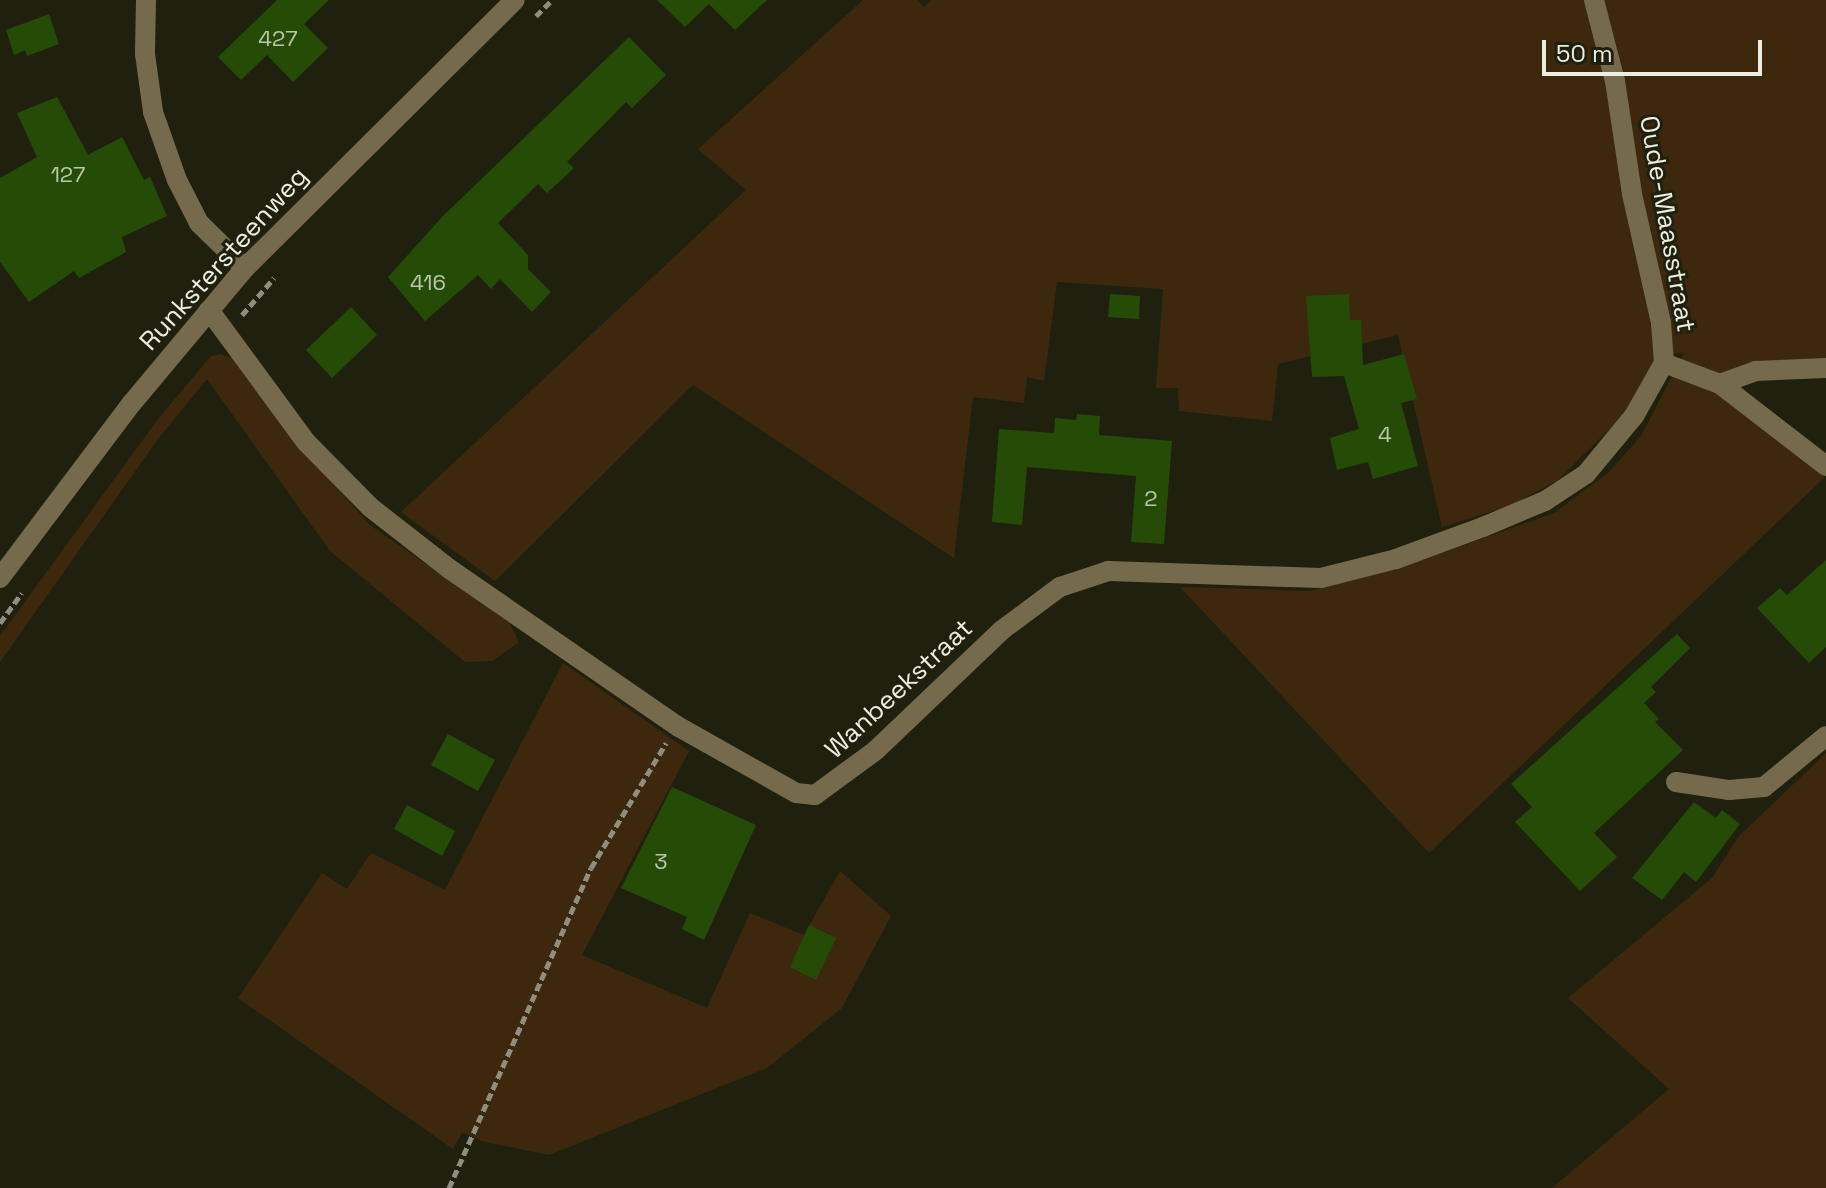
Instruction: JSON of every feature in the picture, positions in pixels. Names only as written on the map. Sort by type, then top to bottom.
[{"type":"street","points":[[146,0],[145,54],[153,112],[177,180],[199,223],[245,268]]},
{"type":"street","name":"Runkstersteenweg","points":[[0,578],[245,268],[515,0]]},
{"type":"street","name":"Oude-Maasstraat","points":[[1594,0],[1615,81],[1632,194],[1661,323],[1664,363],[1720,384],[1826,466]]},
{"type":"street","name":"Wanbeekstraat","points":[[209,310],[306,442],[370,507],[451,570],[679,727],[796,793],[815,795],[875,751],[1002,630],[1060,587],[1108,571],[1321,578],[1396,559],[1483,527],[1545,501],[1586,474],[1634,416],[1664,363]]},
{"type":"street","points":[[1720,384],[1755,371],[1826,368]]},
{"type":"street","points":[[1676,782],[1729,790],[1764,787],[1826,736]]},
{"type":"path","name":"Runkstersteenweg","points":[[228,332],[266,287]]},
{"type":"path","points":[[449,1188],[591,868],[679,727]]},
{"type":"shaded area","points":[[863,0],[917,0],[924,7],[932,0],[1826,0],[1826,364],[1740,384],[1772,433],[1825,477],[1429,853],[1180,587],[1310,591],[1426,559],[1554,513],[1608,473],[1641,436],[1684,353],[1662,355],[1626,413],[1558,480],[1512,505],[1442,527],[1398,335],[1278,364],[1272,421],[1179,411],[1178,388],[1156,388],[1163,289],[1057,282],[1044,381],[1027,377],[1024,403],[973,397],[954,558],[693,385],[495,581],[401,512],[746,190],[698,149]]},
{"type":"shaded area","points":[[220,354],[232,358],[287,432],[370,525],[509,622],[519,642],[492,661],[465,662],[330,551],[207,379],[158,439],[0,662],[0,636],[158,419],[211,356]]},
{"type":"shaded area","points":[[563,663],[689,751],[582,955],[707,1008],[750,913],[804,935],[840,871],[891,916],[842,1008],[767,1068],[549,1155],[481,1141],[462,1132],[453,1149],[238,998],[322,873],[347,889],[371,853],[445,890]]},
{"type":"shaded area","points":[[1826,753],[1826,1188],[1552,1188],[1669,1089],[1568,998],[1712,878],[1739,836]]},
{"type":"building","points":[[277,0],[329,0],[304,24],[328,48],[293,82],[267,55],[241,80],[218,57]]},
{"type":"building","points":[[657,0],[767,0],[735,30],[709,4],[685,27]]},
{"type":"building","points":[[49,14],[59,44],[27,56],[25,50],[14,55],[6,30]]},
{"type":"building","points":[[629,37],[666,75],[632,108],[626,102],[567,162],[574,168],[547,193],[538,184],[498,223],[528,255],[528,269],[551,292],[532,312],[500,279],[491,289],[478,275],[425,321],[388,277],[443,216]]},
{"type":"building","points":[[57,97],[88,155],[122,137],[144,180],[150,177],[167,216],[122,237],[126,252],[79,278],[74,271],[29,302],[0,262],[0,178],[37,157],[17,113]]},
{"type":"building","points":[[1110,294],[1140,296],[1139,319],[1108,317]]},
{"type":"building","points":[[1349,294],[1350,320],[1361,320],[1363,365],[1404,354],[1417,399],[1401,403],[1418,466],[1373,479],[1368,462],[1337,470],[1330,438],[1359,429],[1344,376],[1312,377],[1306,296]]},
{"type":"building","points":[[351,307],[377,335],[332,378],[306,350]]},
{"type":"building","points":[[1077,414],[1100,416],[1099,435],[1172,441],[1164,544],[1131,542],[1136,476],[1027,467],[1022,525],[992,522],[999,429],[1054,433],[1055,418],[1076,420]]},
{"type":"building","points":[[1826,560],[1826,647],[1809,663],[1757,608],[1780,588],[1787,595]]},
{"type":"building","points":[[1677,634],[1690,648],[1651,687],[1656,692],[1644,703],[1659,719],[1655,722],[1683,750],[1594,833],[1617,857],[1580,891],[1515,822],[1532,807],[1511,784]]},
{"type":"building","points":[[448,734],[495,760],[478,791],[431,765]]},
{"type":"building","points":[[672,787],[756,825],[704,940],[682,929],[687,917],[621,888]]},
{"type":"building","points":[[1694,802],[1716,818],[1722,810],[1740,824],[1696,882],[1684,872],[1662,900],[1632,878]]},
{"type":"building","points":[[407,805],[455,831],[442,856],[394,829]]},
{"type":"building","points":[[809,925],[836,938],[816,980],[790,967]]}]
